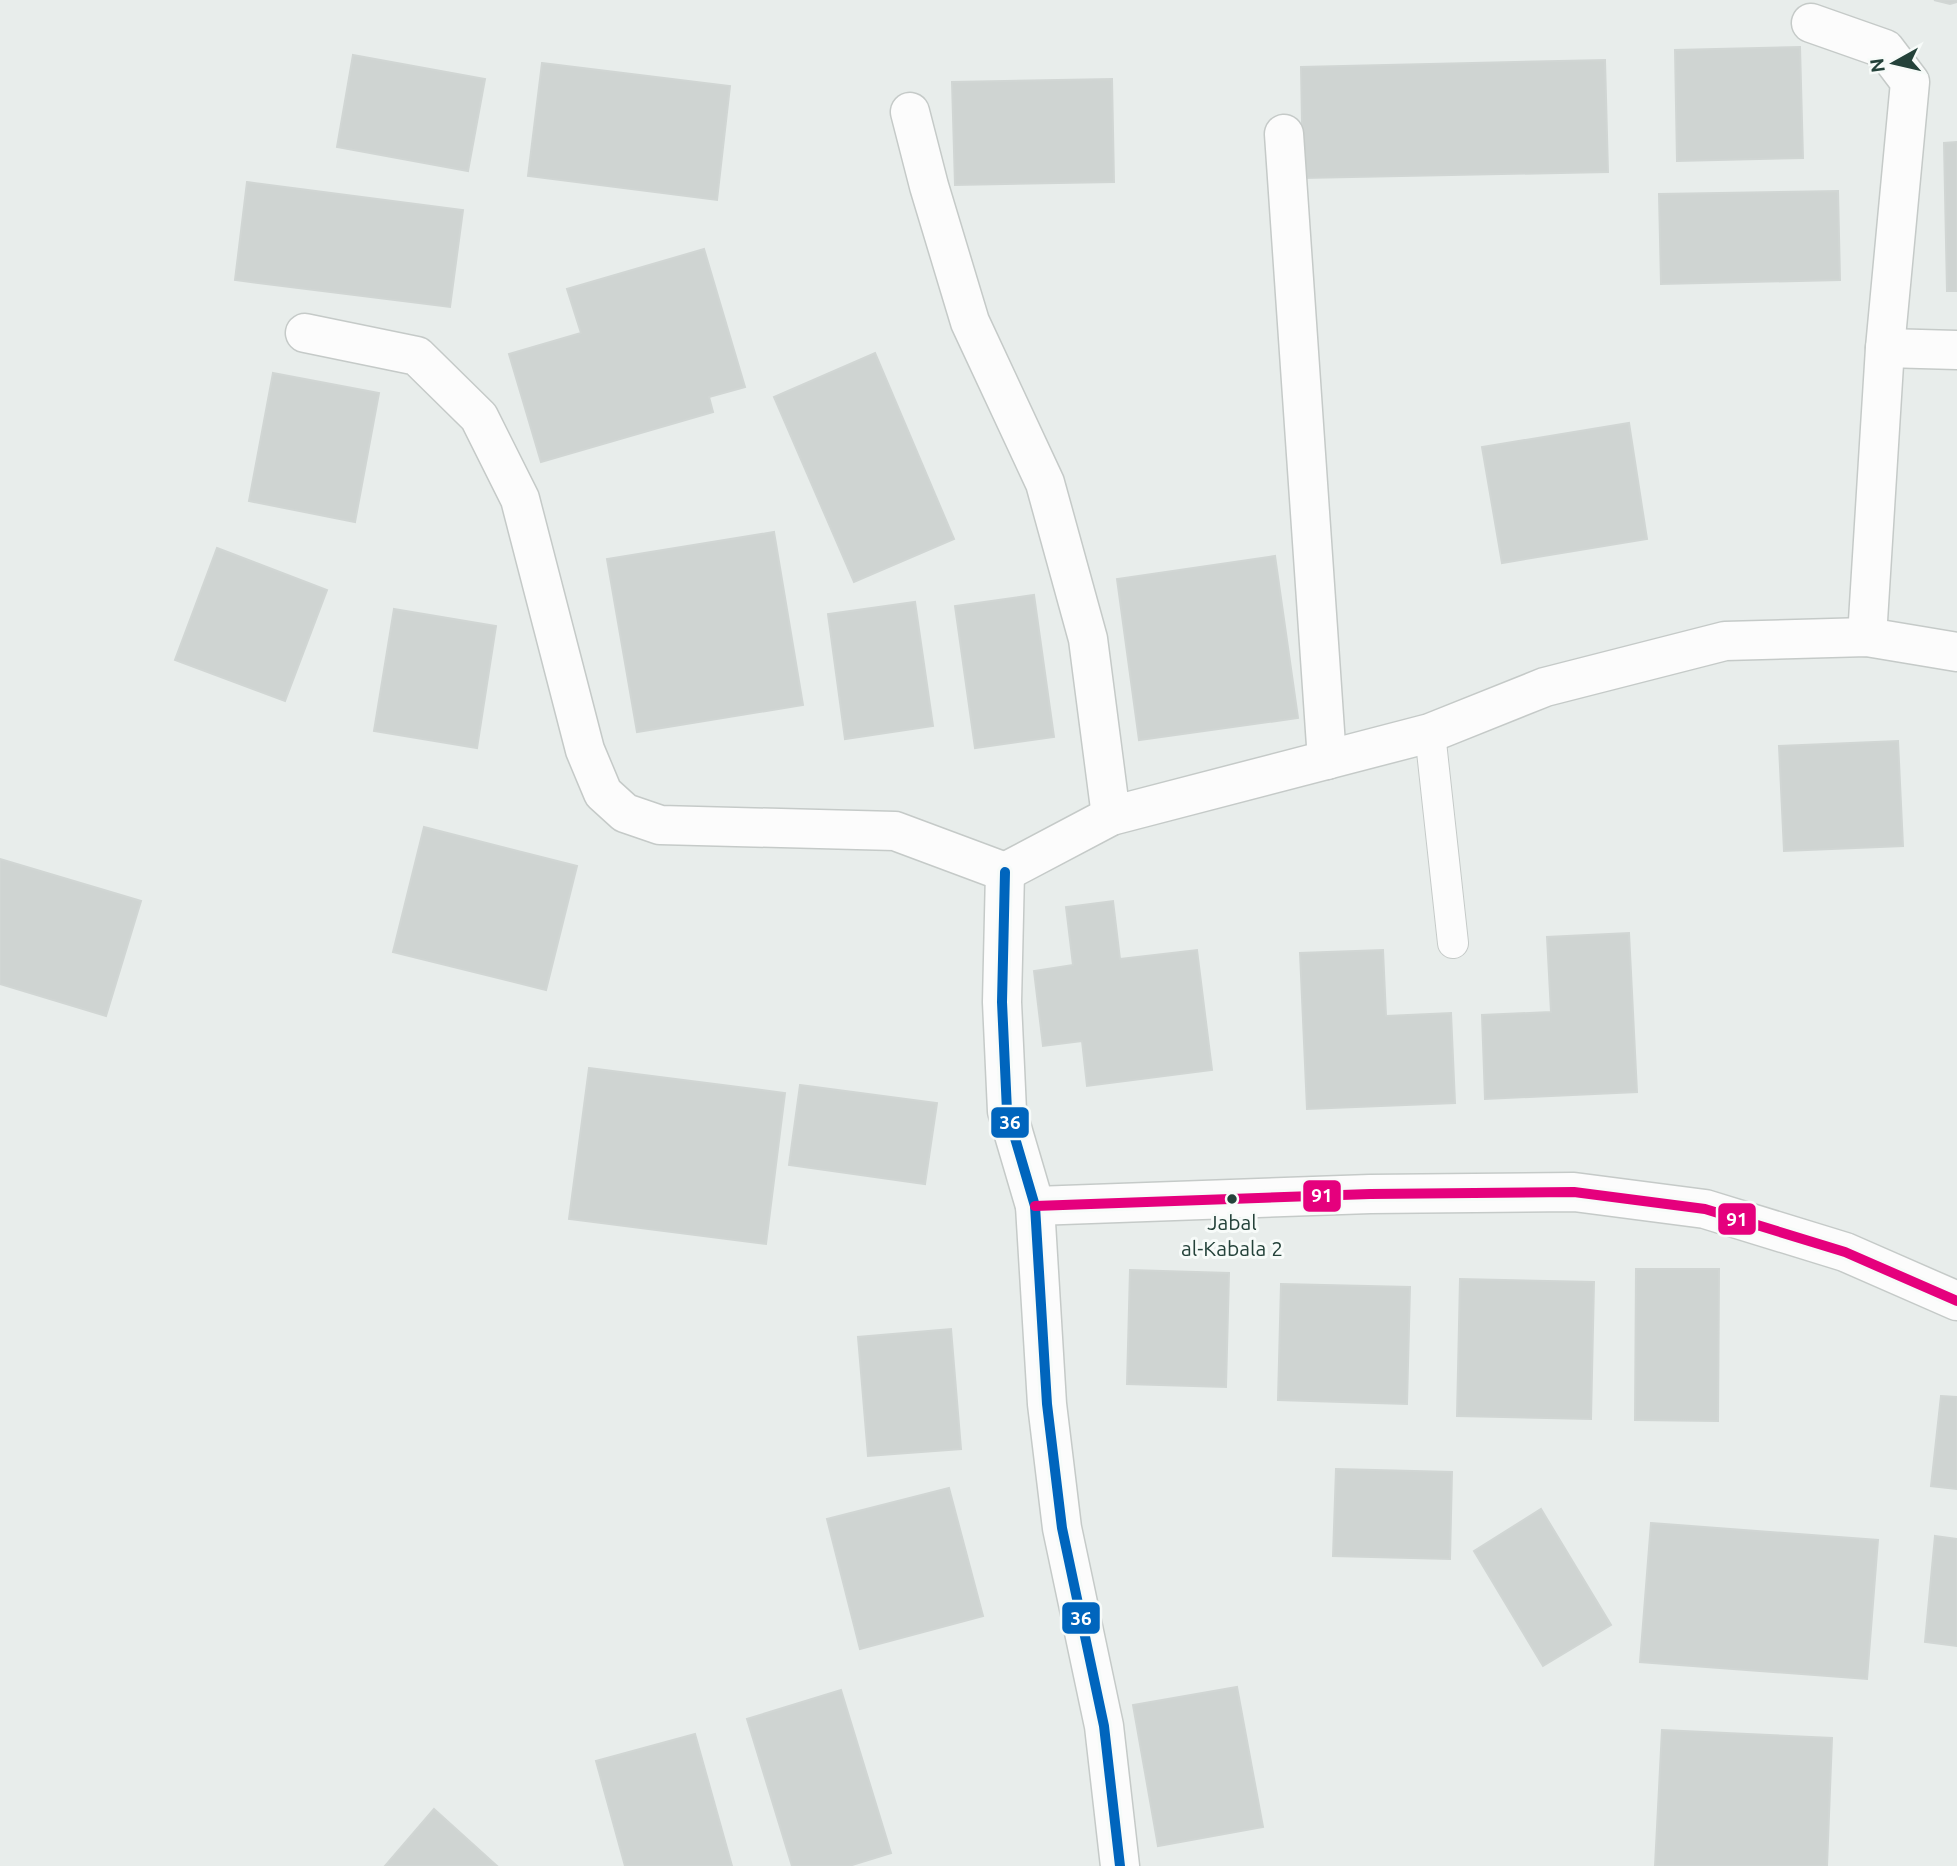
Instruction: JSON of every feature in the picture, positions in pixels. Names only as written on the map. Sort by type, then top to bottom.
[{"type":"street","points":[[1811,23],[1885,49],[1910,82],[1885,348],[1867,636]]},
{"type":"street","points":[[910,112],[970,322],[1045,483],[1088,639],[1111,816]]},
{"type":"street","points":[[1284,134],[1327,760]]},
{"type":"street","points":[[305,333],[417,356],[479,417],[520,499],[585,750],[603,793],[625,813],[660,825],[895,831],[1005,872],[1111,816],[1430,733],[1545,687],[1725,641],[1867,636],[1957,652]]},
{"type":"street","points":[[1885,348],[1957,350]]},
{"type":"street","points":[[1005,872],[1002,1002],[1007,1111],[1035,1206],[1047,1404],[1062,1528],[1104,1726],[1120,1866]]},
{"type":"street","points":[[1035,1206],[1370,1194],[1574,1192],[1705,1209],[1845,1252],[1957,1301]]},
{"type":"lane","points":[[1430,733],[1453,943]]},
{"type":"building","points":[[1934,0],[1957,0],[1957,2],[1950,4]]},
{"type":"building","points":[[1800,47],[1803,158],[1677,161],[1675,50]]},
{"type":"building","points":[[353,55],[485,79],[468,171],[337,147]]},
{"type":"building","points":[[1605,60],[1608,172],[1303,178],[1301,67]]},
{"type":"building","points":[[542,63],[730,86],[717,200],[528,176]]},
{"type":"building","points":[[1112,79],[1114,182],[955,185],[952,82]]},
{"type":"building","points":[[1957,142],[1957,291],[1947,291],[1944,143]]},
{"type":"building","points":[[247,182],[463,210],[450,307],[235,280]]},
{"type":"building","points":[[1838,191],[1840,280],[1661,284],[1659,194]]},
{"type":"building","points":[[704,249],[745,387],[709,397],[713,412],[541,462],[509,354],[581,333],[567,289]]},
{"type":"building","points":[[875,353],[954,539],[854,582],[774,397]]},
{"type":"building","points":[[273,373],[379,393],[355,522],[249,501]]},
{"type":"building","points":[[1629,423],[1647,539],[1502,563],[1482,447]]},
{"type":"building","points":[[774,532],[803,705],[637,732],[607,559]]},
{"type":"building","points":[[217,548],[327,590],[285,701],[175,660]]},
{"type":"building","points":[[1275,556],[1298,718],[1139,740],[1117,579]]},
{"type":"building","points":[[1034,595],[1054,737],[975,748],[955,606]]},
{"type":"building","points":[[915,602],[933,726],[845,739],[828,614]]},
{"type":"building","points":[[394,609],[496,626],[477,748],[374,731]]},
{"type":"building","points":[[1898,741],[1903,846],[1784,851],[1779,746]]},
{"type":"building","points":[[424,827],[577,866],[546,990],[393,952]]},
{"type":"building","points":[[0,859],[141,901],[106,1016],[0,984]]},
{"type":"building","points":[[1113,901],[1120,959],[1197,950],[1212,1070],[1087,1086],[1082,1041],[1043,1046],[1034,971],[1073,965],[1066,907]]},
{"type":"building","points":[[1629,933],[1637,1092],[1485,1099],[1482,1015],[1551,1012],[1547,937]]},
{"type":"building","points":[[1383,950],[1386,1016],[1451,1013],[1455,1103],[1307,1109],[1300,953]]},
{"type":"building","points":[[589,1068],[785,1093],[766,1244],[569,1219]]},
{"type":"building","points":[[800,1085],[937,1103],[925,1184],[789,1165]]},
{"type":"building","points":[[1636,1269],[1719,1269],[1718,1421],[1635,1420]]},
{"type":"building","points":[[1130,1270],[1229,1273],[1226,1387],[1127,1384]]},
{"type":"building","points":[[1460,1279],[1594,1282],[1591,1419],[1457,1416]]},
{"type":"building","points":[[1281,1284],[1410,1287],[1407,1404],[1278,1400]]},
{"type":"building","points":[[951,1329],[961,1449],[868,1456],[858,1337]]},
{"type":"building","points":[[1941,1396],[1957,1397],[1957,1489],[1931,1486]]},
{"type":"building","points":[[1336,1469],[1452,1472],[1450,1559],[1333,1556]]},
{"type":"building","points":[[949,1488],[983,1616],[860,1649],[827,1519]]},
{"type":"building","points":[[1541,1509],[1611,1625],[1543,1666],[1474,1551]]},
{"type":"building","points":[[1651,1523],[1878,1540],[1867,1679],[1640,1662]]},
{"type":"building","points":[[1935,1536],[1957,1539],[1957,1646],[1925,1642]]},
{"type":"building","points":[[1237,1687],[1263,1827],[1158,1846],[1133,1705]]},
{"type":"building","points":[[841,1690],[891,1853],[849,1866],[792,1866],[747,1719]]},
{"type":"building","points":[[1662,1730],[1832,1738],[1827,1866],[1655,1866]]},
{"type":"building","points":[[695,1734],[732,1866],[625,1866],[596,1761]]},
{"type":"building","points":[[434,1809],[497,1866],[385,1866]]},
{"type":"transit line","name":"36","points":[[1005,872],[1002,1002],[1007,1111],[1035,1206],[1047,1404],[1062,1528],[1104,1726],[1120,1866]]},
{"type":"transit line","name":"91","points":[[1035,1206],[1370,1194],[1574,1192],[1705,1209],[1845,1252],[1957,1301]]},
{"type":"place","name":"Jabal al-Kabala 2","points":[[1232,1199]]}]
